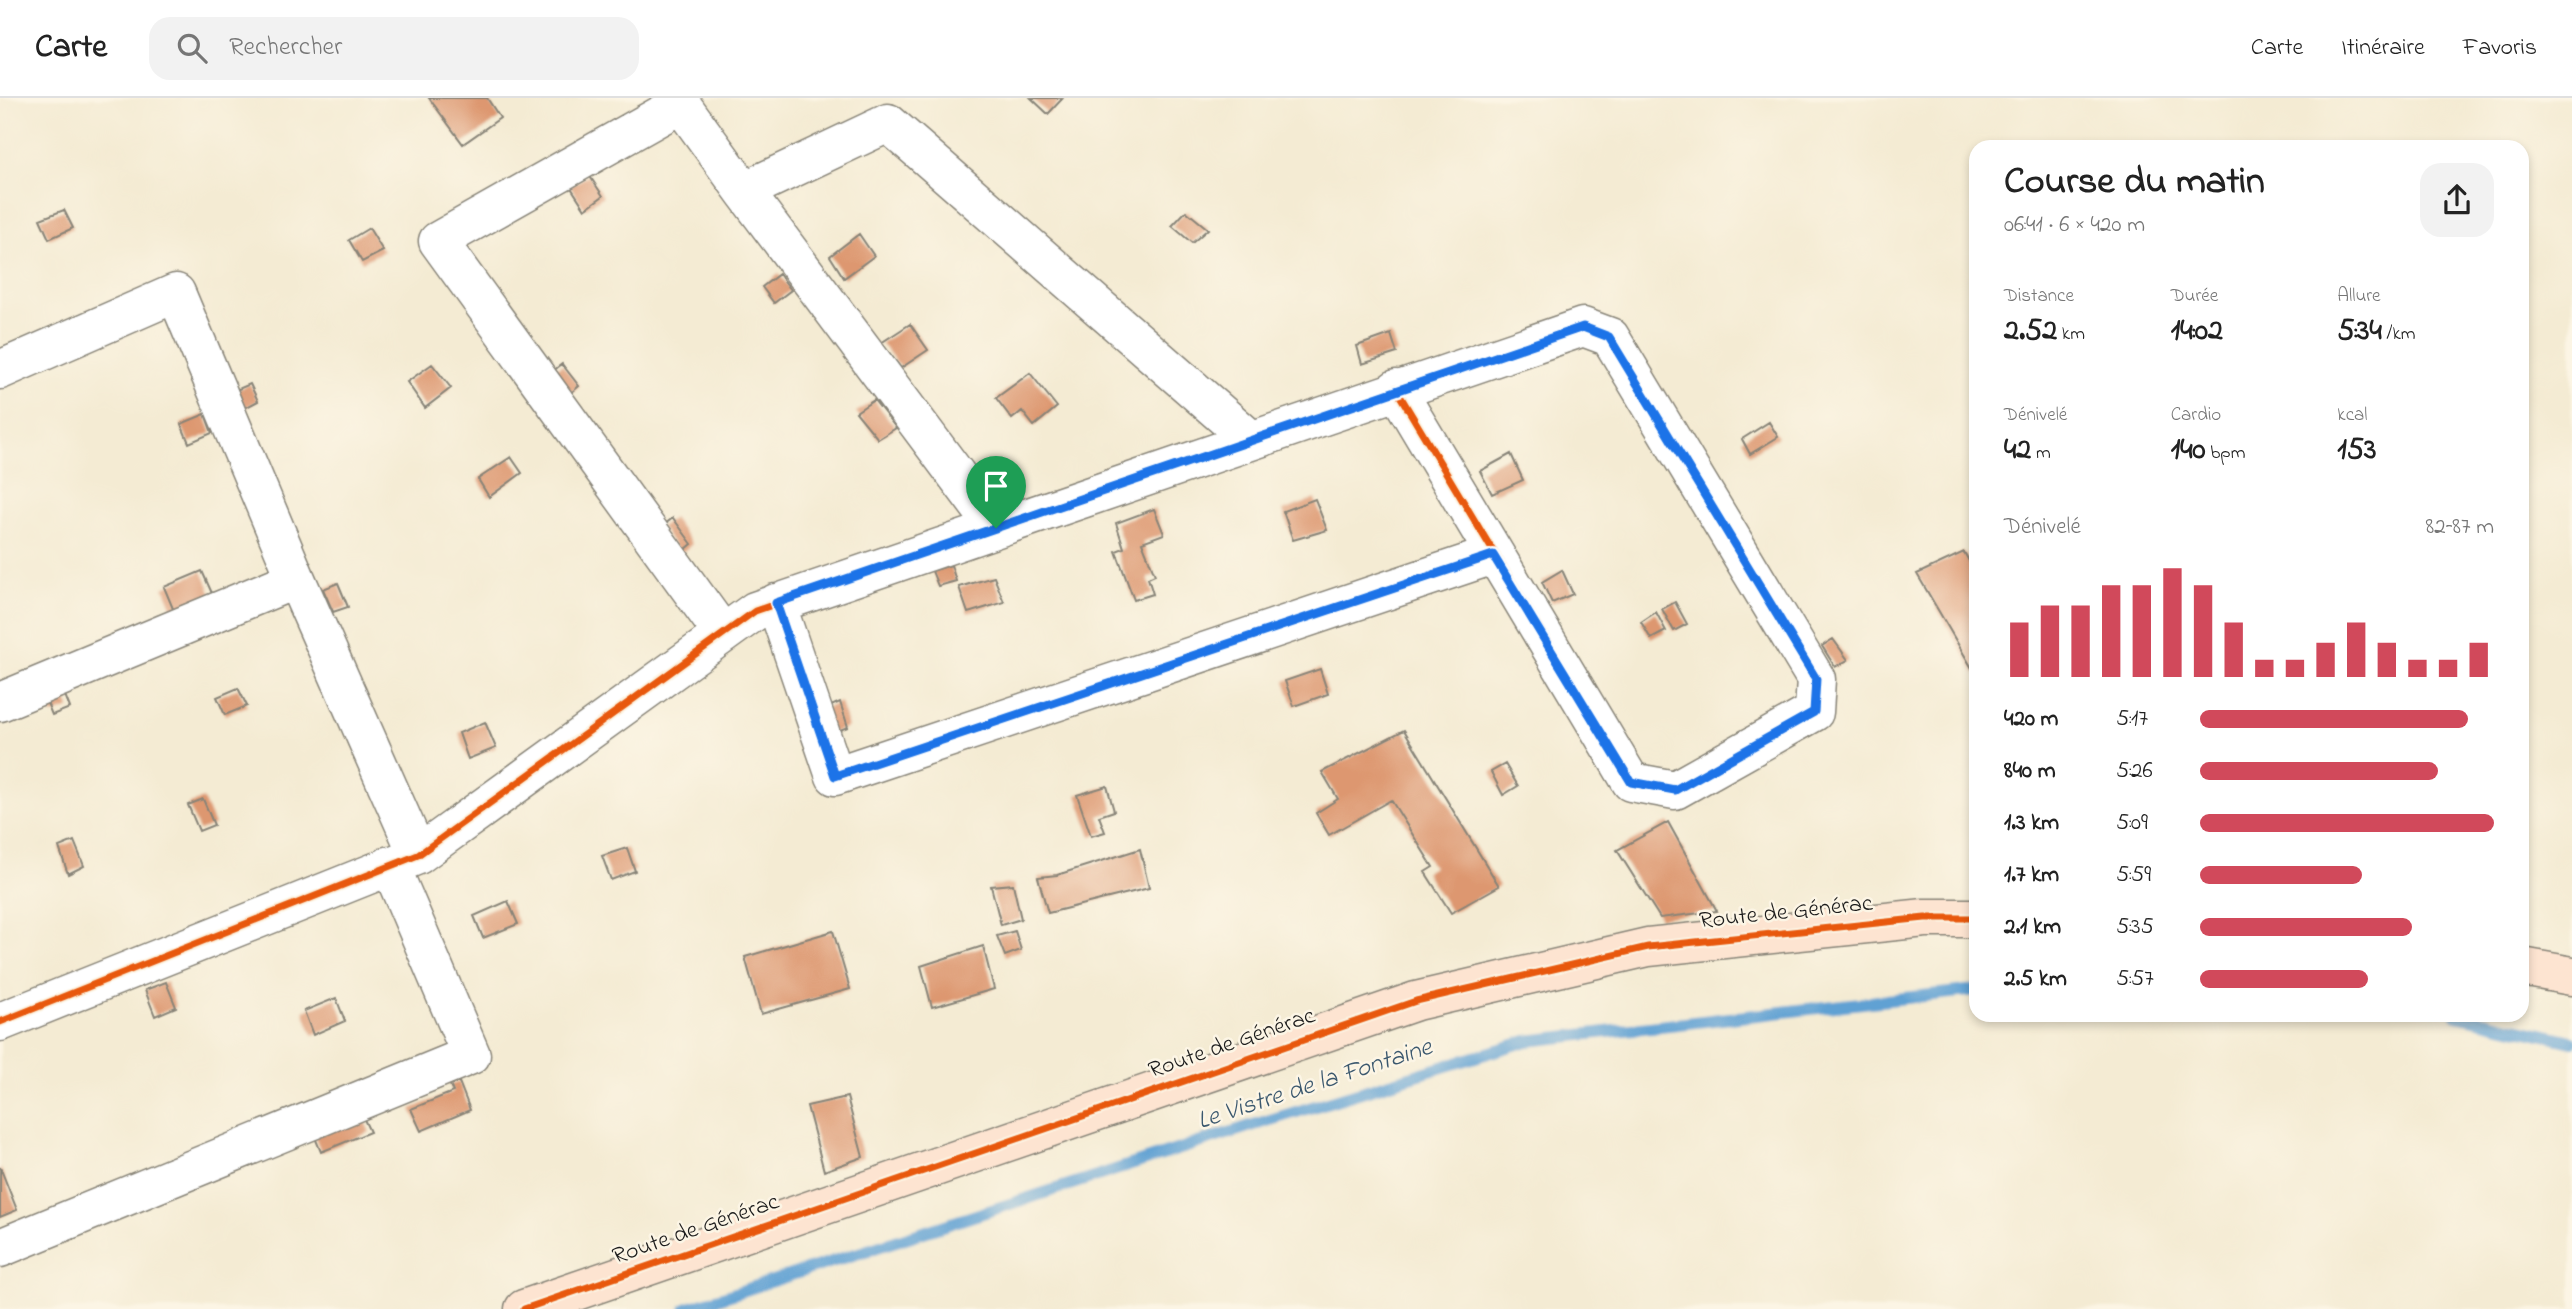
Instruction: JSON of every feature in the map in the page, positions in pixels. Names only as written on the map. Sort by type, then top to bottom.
[{"type":"street","points":[[723,634],[438,242],[681,104],[996,528]]},
{"type":"street","points":[[744,191],[888,123],[1251,440]]},
{"type":"street","points":[[0,370],[176,293],[296,579],[404,860],[471,1055],[0,1248]]},
{"type":"street","points":[[0,1022],[404,860],[755,611],[1396,389],[1583,327],[1609,337],[1816,679],[1814,712],[1675,790],[1631,782],[1396,389]]},
{"type":"street","points":[[776,603],[835,776],[1493,555]]},
{"type":"street","points":[[0,702],[296,579]]},
{"type":"street","name":"Route de Générac","points":[[524,1309],[1416,1001],[1648,947],[1925,918],[1969,918]]},
{"type":"street","points":[[2529,968],[2572,976]]},
{"type":"building","points":[[429,98],[487,98],[500,118],[463,144]]},
{"type":"building","points":[[1031,98],[1063,98],[1048,114]]},
{"type":"building","points":[[589,175],[603,196],[585,209],[570,186]]},
{"type":"building","points":[[64,210],[73,228],[49,239],[40,219]]},
{"type":"building","points":[[1186,211],[1208,229],[1192,243],[1172,226]]},
{"type":"building","points":[[369,228],[383,251],[362,262],[349,240]]},
{"type":"building","points":[[859,234],[874,256],[844,278],[830,256]]},
{"type":"building","points":[[779,274],[791,290],[774,303],[762,287]]},
{"type":"building","points":[[910,324],[928,350],[901,368],[881,343]]},
{"type":"building","points":[[1391,334],[1397,353],[1362,364],[1357,346]]},
{"type":"building","points":[[432,364],[451,388],[425,408],[407,382]]},
{"type":"building","points":[[562,364],[579,386],[565,398],[548,375]]},
{"type":"building","points":[[1030,373],[1057,407],[1034,426],[1022,411],[1012,419],[996,398]]},
{"type":"building","points":[[250,384],[258,401],[245,408],[236,390]]},
{"type":"building","points":[[874,400],[896,428],[878,439],[856,412]]},
{"type":"building","points":[[205,414],[212,433],[189,443],[181,424]]},
{"type":"building","points":[[1769,422],[1778,437],[1750,454],[1742,439]]},
{"type":"building","points":[[1511,454],[1523,480],[1492,494],[1480,471]]},
{"type":"building","points":[[511,457],[522,473],[489,497],[478,479]]},
{"type":"building","points":[[1315,499],[1327,530],[1293,540],[1283,511]]},
{"type":"building","points":[[1154,509],[1164,534],[1142,542],[1155,575],[1148,578],[1153,594],[1134,600],[1116,551],[1124,548],[1116,523]]},
{"type":"building","points":[[673,518],[692,544],[680,554],[661,527]]},
{"type":"building","points":[[1964,552],[1969,561],[1969,663],[1917,574]]},
{"type":"building","points":[[951,565],[956,581],[938,586],[932,571]]},
{"type":"building","points":[[1562,570],[1573,594],[1552,603],[1542,582]]},
{"type":"building","points":[[202,571],[215,600],[176,616],[164,587]]},
{"type":"building","points":[[994,577],[1004,602],[968,613],[959,587]]},
{"type":"building","points":[[338,583],[348,607],[333,612],[323,589]]},
{"type":"building","points":[[1675,602],[1687,624],[1674,631],[1662,609]]},
{"type":"building","points":[[1656,612],[1666,631],[1651,639],[1641,622]]},
{"type":"building","points":[[1833,639],[1848,660],[1835,667],[1822,646]]},
{"type":"building","points":[[1320,669],[1328,694],[1294,706],[1285,681]]},
{"type":"building","points":[[238,688],[247,706],[225,715],[217,697]]},
{"type":"building","points":[[63,690],[70,708],[52,715],[45,698]]},
{"type":"building","points":[[840,702],[848,727],[832,733],[824,709]]},
{"type":"building","points":[[485,722],[496,748],[468,759],[459,733]]},
{"type":"building","points":[[1404,730],[1499,886],[1451,913],[1425,872],[1433,867],[1391,800],[1329,835],[1316,813],[1338,799],[1322,772]]},
{"type":"building","points":[[1505,764],[1518,786],[1503,795],[1491,772]]},
{"type":"building","points":[[1107,786],[1114,811],[1099,816],[1105,832],[1091,836],[1077,795]]},
{"type":"building","points":[[203,799],[214,825],[199,831],[188,805]]},
{"type":"building","points":[[1668,822],[1717,911],[1660,918],[1617,850]]},
{"type":"building","points":[[74,841],[84,866],[68,874],[59,847]]},
{"type":"building","points":[[627,848],[635,871],[611,880],[602,856]]},
{"type":"building","points":[[1140,849],[1149,888],[1048,913],[1038,877],[1057,875]]},
{"type":"building","points":[[1013,884],[1021,919],[1001,925],[991,886]]},
{"type":"building","points":[[508,901],[518,924],[483,938],[474,916]]},
{"type":"building","points":[[833,931],[850,989],[761,1014],[745,957]]},
{"type":"building","points":[[1015,931],[1021,950],[1005,956],[997,936]]},
{"type":"building","points":[[983,946],[994,989],[932,1007],[921,966]]},
{"type":"building","points":[[166,982],[176,1007],[155,1016],[145,990]]},
{"type":"building","points":[[336,998],[345,1021],[313,1035],[304,1011]]},
{"type":"building","points":[[459,1082],[470,1110],[421,1131],[411,1109],[453,1092],[450,1085]]},
{"type":"building","points":[[847,1097],[863,1157],[824,1171],[807,1106]]},
{"type":"building","points":[[362,1115],[370,1132],[321,1152],[314,1135]]},
{"type":"building","points":[[0,1167],[17,1210],[0,1217]]},
{"type":"waterway","name":"Le Vistre de la Fontaine","points":[[686,1309],[1257,1124],[1527,1041],[1969,991]]},
{"type":"waterway","name":"Le Vistre de la Fontaine","points":[[2488,1022],[2572,1041]]},
{"type":"cycle path","points":[[0,1022],[418,855],[755,611],[1583,327],[1610,337],[1816,679],[1814,712],[1675,790],[1631,782],[1396,389]]},
{"type":"cycle path","points":[[524,1309],[1416,1001],[1648,947],[1925,918],[1969,918]]},
{"type":"route","points":[[1583,327],[1609,337],[1816,679],[1814,712],[1675,790],[1631,782],[1493,555],[835,776],[776,603],[996,528],[1583,327]]}]
